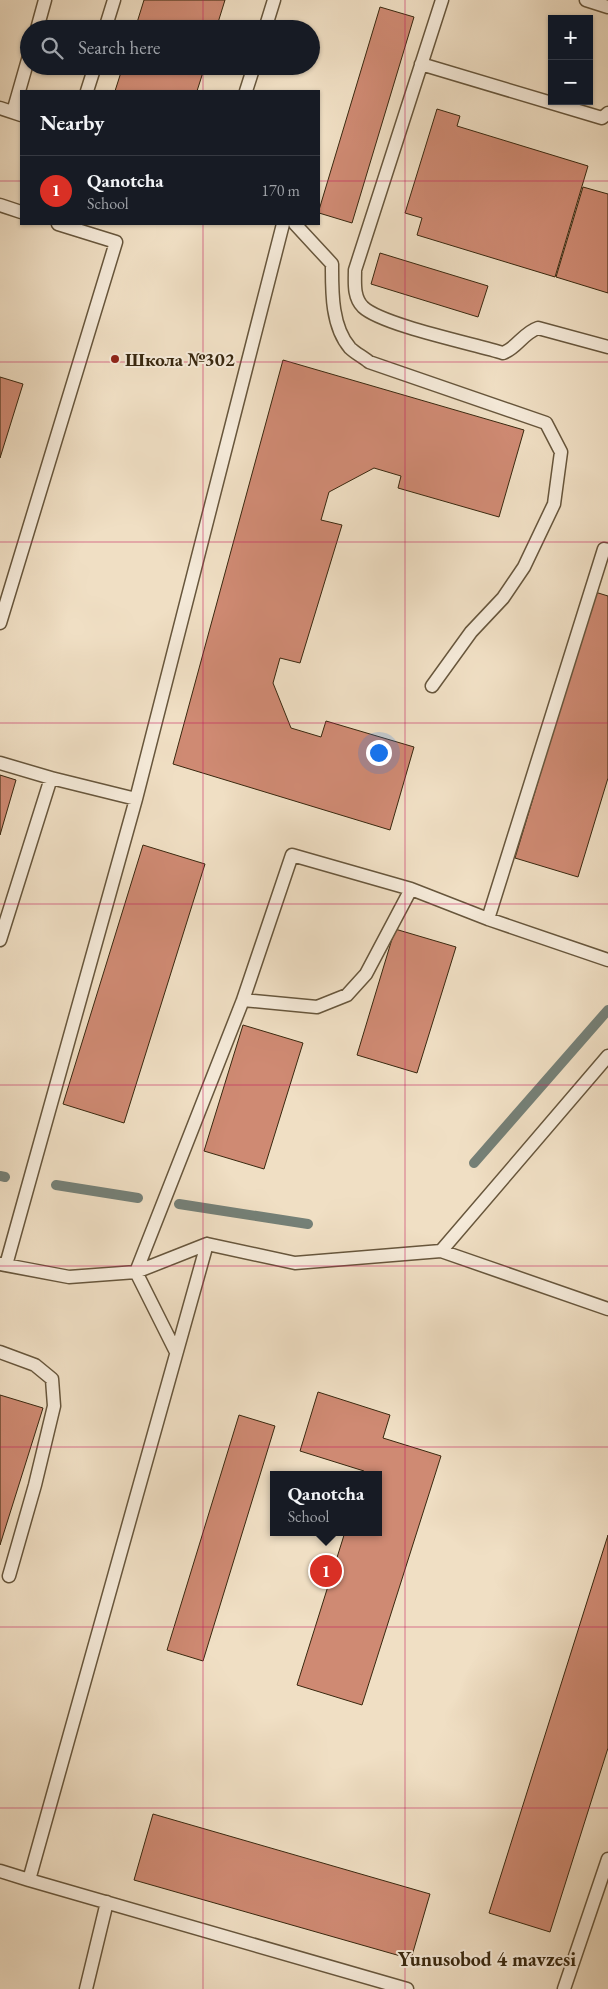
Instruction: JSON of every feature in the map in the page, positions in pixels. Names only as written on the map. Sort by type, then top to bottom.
[{"type":"lane","points":[[39,20],[45,0]]},
{"type":"lane","points":[[108,20],[114,0]]},
{"type":"lane","points":[[268,20],[274,0]]},
{"type":"lane","points":[[442,0],[355,270],[355,292],[363,306],[389,321],[503,353],[511,350],[522,338],[538,328],[608,347]]},
{"type":"lane","points":[[586,0],[608,7]]},
{"type":"lane","points":[[421,64],[602,118],[608,113]]},
{"type":"lane","points":[[22,90],[25,75]]},
{"type":"lane","points":[[87,90],[91,75]]},
{"type":"lane","points":[[246,90],[251,75]]},
{"type":"lane","points":[[0,108],[17,113],[20,99]]},
{"type":"lane","points":[[0,205],[20,212]]},
{"type":"lane","points":[[0,623],[116,242],[61,225]]},
{"type":"lane","points":[[283,225],[136,799],[3,1264],[69,1278],[136,1272],[207,1244],[295,1263],[441,1251],[608,1309]]},
{"type":"lane","points":[[296,225],[332,264],[355,270]]},
{"type":"lane","points":[[332,264],[333,308],[351,350],[369,362],[546,423],[561,452],[554,504],[524,567],[503,598],[471,632],[432,686]]},
{"type":"lane","points":[[488,919],[604,549],[608,550]]},
{"type":"lane","points":[[0,763],[136,799]]},
{"type":"lane","points":[[0,940],[51,778]]},
{"type":"lane","points":[[176,1352],[136,1272],[243,1000],[292,855],[412,889],[488,919],[608,960]]},
{"type":"lane","points":[[243,1000],[316,1007],[347,995],[366,974],[412,889]]},
{"type":"lane","points":[[441,1251],[608,1056]]},
{"type":"lane","points":[[29,1880],[207,1244]]},
{"type":"lane","points":[[0,1352],[35,1364],[52,1379],[54,1406],[35,1484],[9,1576]]},
{"type":"lane","points":[[564,1989],[608,1858]]},
{"type":"lane","points":[[0,1871],[407,1989]]},
{"type":"lane","points":[[86,1989],[107,1902]]},
{"type":"building","points":[[144,0],[225,0],[219,20],[138,20]]},
{"type":"building","points":[[380,7],[414,17],[352,223],[320,213],[320,207]]},
{"type":"building","points":[[120,75],[202,75],[197,90],[115,90]]},
{"type":"building","points":[[437,109],[460,116],[457,126],[588,166],[555,277],[417,235],[422,218],[405,213]]},
{"type":"building","points":[[583,187],[608,194],[608,293],[556,277]]},
{"type":"building","points":[[380,253],[488,286],[478,317],[371,284]]},
{"type":"building","points":[[283,360],[524,430],[499,517],[398,488],[401,476],[374,468],[329,492],[321,520],[342,525],[300,663],[280,658],[273,683],[291,728],[321,737],[326,721],[414,747],[390,830],[173,764]]},
{"type":"building","points":[[0,377],[23,384],[0,458]]},
{"type":"building","points":[[595,592],[608,596],[608,778],[578,877],[515,858]]},
{"type":"building","points":[[0,775],[16,780],[0,835]]},
{"type":"building","points":[[143,845],[205,864],[124,1123],[63,1104]]},
{"type":"building","points":[[395,929],[456,947],[417,1073],[357,1055]]},
{"type":"building","points":[[243,1025],[303,1043],[264,1169],[204,1151]]},
{"type":"building","points":[[318,1392],[390,1415],[383,1438],[441,1456],[362,1705],[297,1685],[344,1536],[382,1536],[382,1471],[364,1471],[300,1451]]},
{"type":"building","points":[[0,1395],[43,1408],[0,1545]]},
{"type":"building","points":[[239,1415],[275,1426],[203,1661],[167,1650]]},
{"type":"building","points":[[608,1535],[608,1748],[550,1932],[489,1913]]},
{"type":"building","points":[[153,1814],[430,1894],[411,1959],[134,1880]]},
{"type":"waterway","points":[[474,1163],[608,1010]]},
{"type":"waterway","points":[[0,1176],[5,1177]]},
{"type":"waterway","points":[[56,1185],[138,1198]]},
{"type":"waterway","points":[[179,1204],[308,1224]]},
{"type":"place","name":"Школа №302","points":[[115,359]]},
{"type":"place","name":"Qanotcha","points":[[326,1571]]},
{"type":"district","name":"Yunusobod 4 mavzesi","points":[[487,1959]]}]
